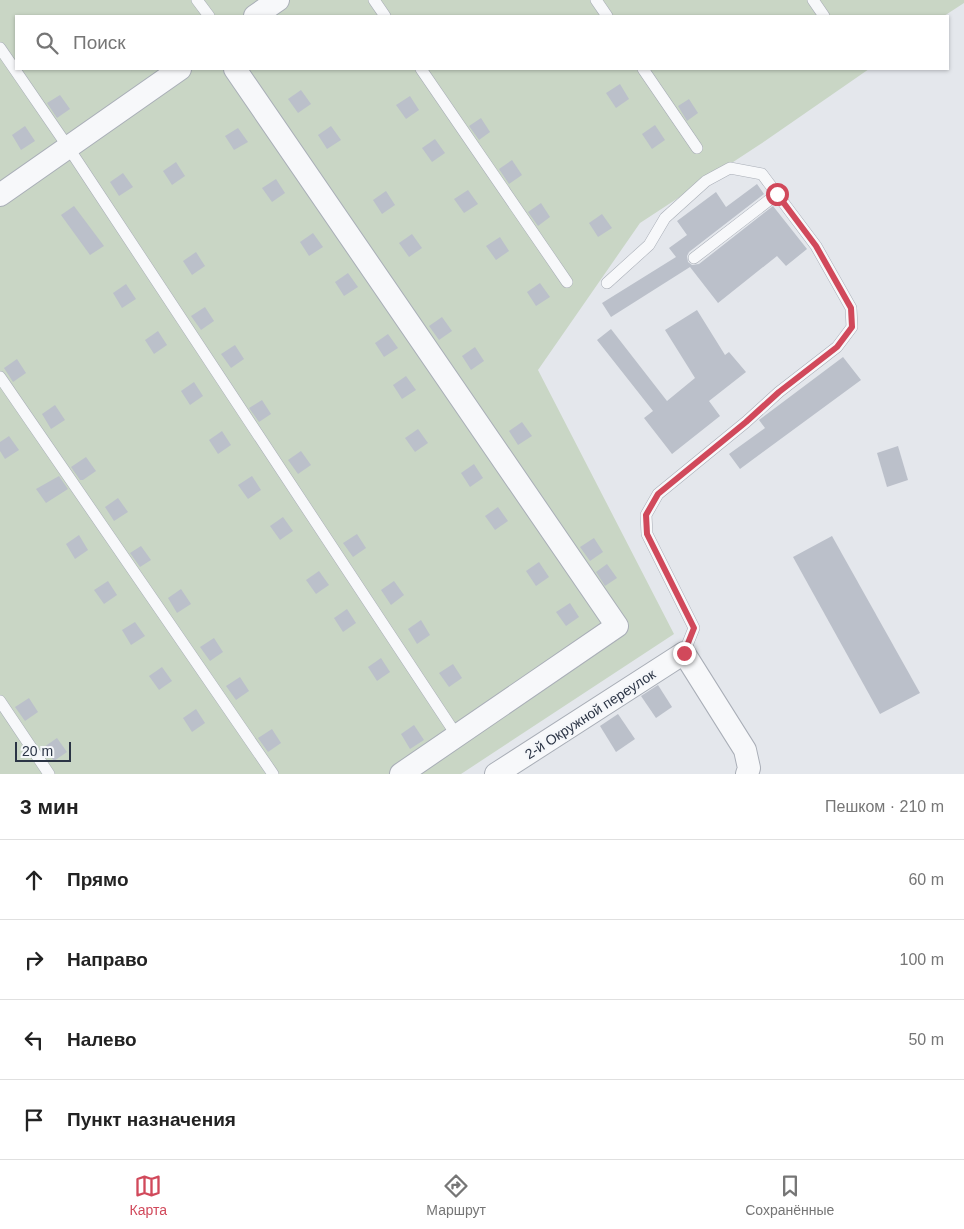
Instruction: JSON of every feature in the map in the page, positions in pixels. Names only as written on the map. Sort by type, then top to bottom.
[{"type":"street","points":[[256,15],[278,0]]},
{"type":"street","points":[[0,194],[179,70]]},
{"type":"street","points":[[236,70],[617,626],[401,774]]},
{"type":"street","points":[[684,653],[745,750],[749,768],[747,774]]},
{"type":"street","name":"2-й Окружной переулок","points":[[496,774],[684,653]]},
{"type":"lane","points":[[197,0],[208,15]]},
{"type":"lane","points":[[374,0],[384,15]]},
{"type":"lane","points":[[596,0],[606,15]]},
{"type":"lane","points":[[813,0],[823,15]]},
{"type":"lane","points":[[0,48],[15,70]]},
{"type":"lane","points":[[15,70],[457,736]]},
{"type":"lane","points":[[422,70],[567,282]]},
{"type":"lane","points":[[644,70],[697,148]]},
{"type":"lane","points":[[607,283],[648,245],[665,218],[706,182],[730,168],[762,174],[816,246],[851,308],[852,327],[837,347],[779,392],[746,422],[658,494],[646,515],[647,534],[694,628],[684,653]]},
{"type":"lane","points":[[694,258],[777,194]]},
{"type":"lane","points":[[0,377],[273,774]]},
{"type":"lane","points":[[0,701],[49,774]]},
{"type":"green space","points":[[0,0],[964,0],[964,3],[946,15],[15,15],[15,70],[868,70],[765,141],[640,223],[538,370],[674,634],[461,774],[0,774]]},
{"type":"building","points":[[620,84],[629,99],[616,108],[606,93]]},
{"type":"building","points":[[301,90],[311,104],[298,113],[288,99]]},
{"type":"building","points":[[60,95],[70,109],[57,118],[47,103]]},
{"type":"building","points":[[410,96],[419,110],[406,119],[396,105]]},
{"type":"building","points":[[689,99],[698,113],[687,121],[678,106]]},
{"type":"building","points":[[481,118],[490,132],[479,140],[469,126]]},
{"type":"building","points":[[655,125],[665,140],[652,149],[642,134]]},
{"type":"building","points":[[25,126],[35,141],[21,150],[12,135]]},
{"type":"building","points":[[331,126],[341,140],[327,149],[318,135]]},
{"type":"building","points":[[238,128],[248,142],[234,150],[225,136]]},
{"type":"building","points":[[435,139],[445,153],[432,162],[422,148]]},
{"type":"building","points":[[512,160],[522,175],[509,184],[499,169]]},
{"type":"building","points":[[176,162],[185,176],[172,185],[163,171]]},
{"type":"building","points":[[123,173],[133,187],[119,196],[110,182]]},
{"type":"building","points":[[276,179],[285,193],[272,202],[262,188]]},
{"type":"building","points":[[757,184],[764,194],[689,252],[687,256],[688,262],[692,265],[699,264],[773,206],[807,249],[786,266],[777,256],[718,303],[690,267],[611,317],[602,303],[676,257],[669,248],[687,235],[677,221],[716,192],[726,207]]},
{"type":"building","points":[[468,190],[478,204],[464,213],[454,199]]},
{"type":"building","points":[[386,191],[395,205],[382,214],[373,200]]},
{"type":"building","points":[[541,203],[550,217],[538,226],[528,212]]},
{"type":"building","points":[[74,206],[104,246],[90,255],[61,215]]},
{"type":"building","points":[[602,214],[612,228],[598,237],[589,223]]},
{"type":"building","points":[[313,233],[323,247],[309,256],[300,242]]},
{"type":"building","points":[[412,234],[422,248],[409,257],[399,243]]},
{"type":"building","points":[[500,237],[509,251],[496,260],[486,246]]},
{"type":"building","points":[[196,252],[205,266],[192,275],[183,261]]},
{"type":"building","points":[[348,273],[358,287],[344,296],[335,282]]},
{"type":"building","points":[[540,283],[550,297],[536,306],[527,292]]},
{"type":"building","points":[[126,284],[136,299],[122,308],[113,293]]},
{"type":"building","points":[[205,307],[214,321],[201,330],[191,316]]},
{"type":"building","points":[[697,310],[725,355],[729,352],[746,372],[709,401],[720,416],[672,454],[644,418],[653,411],[597,340],[611,329],[667,401],[695,378],[665,330]]},
{"type":"building","points":[[442,317],[452,331],[439,340],[429,326]]},
{"type":"building","points":[[158,331],[167,345],[154,354],[145,340]]},
{"type":"building","points":[[388,334],[398,348],[384,357],[375,343]]},
{"type":"building","points":[[235,345],[244,359],[231,368],[221,354]]},
{"type":"building","points":[[475,347],[484,361],[471,370],[462,356]]},
{"type":"building","points":[[843,357],[861,380],[740,469],[729,454],[765,428],[759,420]]},
{"type":"building","points":[[17,359],[26,373],[13,382],[4,368]]},
{"type":"building","points":[[406,376],[416,390],[402,399],[393,385]]},
{"type":"building","points":[[194,382],[203,396],[190,405],[181,391]]},
{"type":"building","points":[[262,400],[271,414],[259,422],[249,408]]},
{"type":"building","points":[[55,405],[65,420],[51,429],[42,414]]},
{"type":"building","points":[[522,422],[532,436],[518,445],[509,431]]},
{"type":"building","points":[[418,429],[428,443],[415,452],[405,438]]},
{"type":"building","points":[[222,431],[231,445],[218,454],[209,440]]},
{"type":"building","points":[[9,436],[19,450],[5,459],[0,451],[0,442]]},
{"type":"building","points":[[898,446],[908,480],[887,487],[877,453]]},
{"type":"building","points":[[301,451],[311,465],[298,474],[288,460]]},
{"type":"building","points":[[86,457],[96,471],[80,480],[71,467]]},
{"type":"building","points":[[474,464],[483,478],[470,487],[461,473]]},
{"type":"building","points":[[59,476],[68,489],[46,503],[36,489]]},
{"type":"building","points":[[252,476],[261,490],[248,499],[238,485]]},
{"type":"building","points":[[118,498],[128,512],[114,521],[105,507]]},
{"type":"building","points":[[498,507],[508,521],[495,530],[485,516]]},
{"type":"building","points":[[283,517],[293,531],[280,540],[270,526]]},
{"type":"building","points":[[357,534],[366,548],[353,557],[343,543]]},
{"type":"building","points":[[79,535],[88,550],[75,559],[66,544]]},
{"type":"building","points":[[832,536],[920,693],[880,714],[793,557]]},
{"type":"building","points":[[594,538],[603,552],[590,561],[580,547]]},
{"type":"building","points":[[141,546],[151,560],[140,567],[130,553]]},
{"type":"building","points":[[539,562],[549,577],[536,586],[526,571]]},
{"type":"building","points":[[607,564],[617,578],[605,586],[596,572]]},
{"type":"building","points":[[319,571],[329,585],[316,594],[306,580]]},
{"type":"building","points":[[108,581],[117,595],[104,604],[94,590]]},
{"type":"building","points":[[394,581],[404,595],[391,605],[381,590]]},
{"type":"building","points":[[181,589],[191,604],[177,613],[168,598]]},
{"type":"building","points":[[570,603],[579,617],[566,626],[556,612]]},
{"type":"building","points":[[347,609],[356,623],[343,632],[334,618]]},
{"type":"building","points":[[421,620],[430,635],[417,644],[408,629]]},
{"type":"building","points":[[135,622],[145,636],[131,645],[122,630]]},
{"type":"building","points":[[214,638],[223,652],[210,661],[200,647]]},
{"type":"building","points":[[381,658],[390,672],[377,681],[368,667]]},
{"type":"building","points":[[453,664],[462,678],[449,687],[439,673]]},
{"type":"building","points":[[162,667],[172,681],[159,690],[149,676]]},
{"type":"building","points":[[240,677],[249,691],[236,700],[226,686]]},
{"type":"building","points":[[658,685],[672,707],[656,718],[641,696]]},
{"type":"building","points":[[29,698],[38,712],[25,721],[15,707]]},
{"type":"building","points":[[196,709],[205,723],[192,732],[183,718]]},
{"type":"building","points":[[618,714],[635,739],[616,752],[600,726]]},
{"type":"building","points":[[414,725],[424,740],[410,749],[401,734]]},
{"type":"building","points":[[272,729],[281,743],[268,752],[258,738]]},
{"type":"building","points":[[57,738],[67,752],[54,761],[44,747]]},
{"type":"route","points":[[684,653],[694,628],[647,534],[646,515],[658,494],[746,422],[779,392],[837,347],[852,327],[851,308],[816,246],[777,194]]}]
